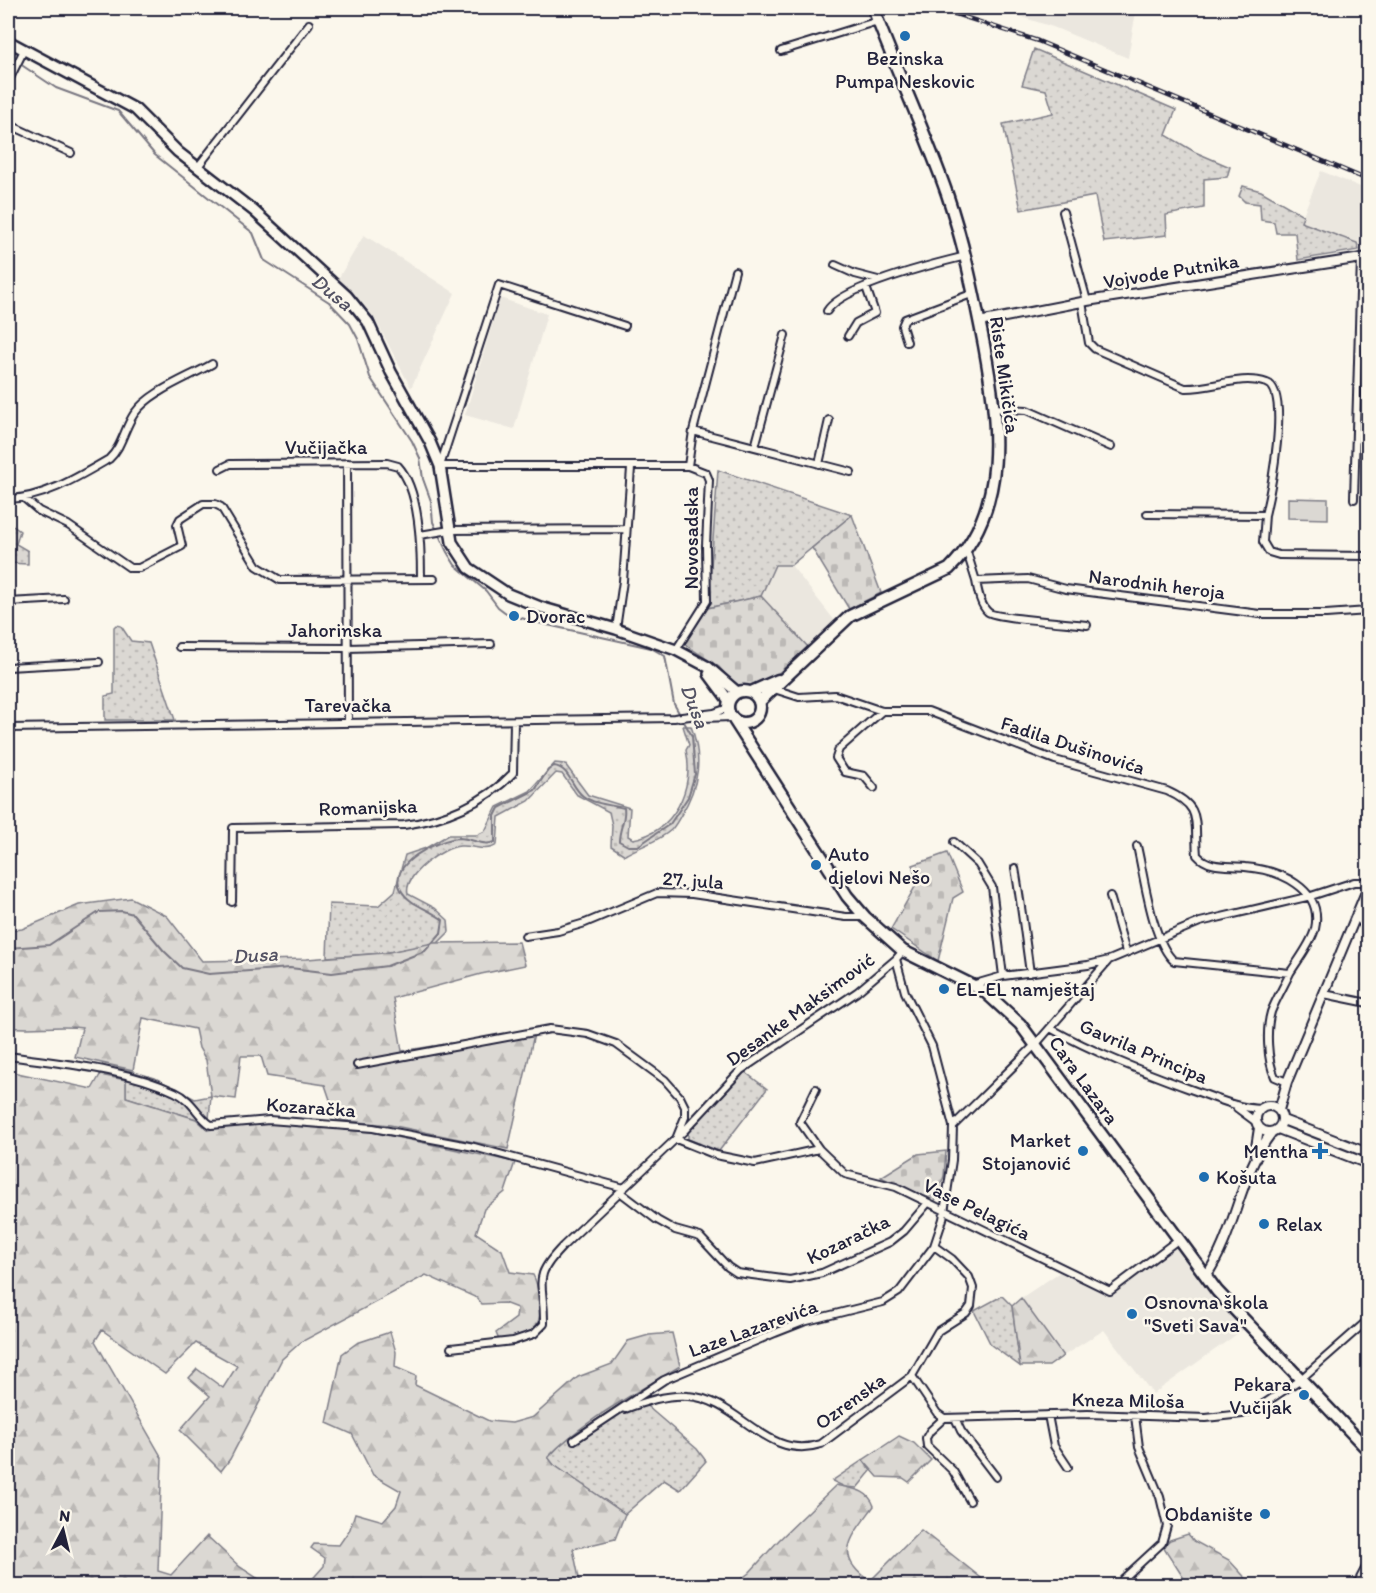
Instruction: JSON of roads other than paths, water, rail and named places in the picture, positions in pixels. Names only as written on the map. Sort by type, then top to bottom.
[{"type":"main road","name":"Riste Mikičića","points":[[759,702],[850,616],[949,569],[966,549],[985,512],[996,464],[994,408],[966,256],[946,194],[873,8]]},
{"type":"main road","points":[[8,41],[22,55],[135,109],[197,168],[279,233],[360,310],[378,340],[391,372],[441,466],[447,531],[470,568],[499,589],[540,607],[616,629],[676,650],[697,661],[737,692],[751,692],[759,702],[759,713],[752,721],[743,723],[731,711],[697,661]]},
{"type":"main road","name":"Riste Mikičića","points":[[751,692],[796,669]]},
{"type":"main road","points":[[731,711],[737,692]]},
{"type":"main road","name":"Cara Lazara","points":[[731,711],[756,755],[847,896],[900,955],[972,985],[999,1003],[1036,1044],[1206,1276],[1368,1450]]},
{"type":"main road","name":"Cara Lazara","points":[[752,721],[750,735],[756,755]]},
{"type":"street","points":[[781,51],[878,21]]},
{"type":"street","points":[[197,168],[309,24]]},
{"type":"street","points":[[8,82],[22,55]]},
{"type":"street","points":[[8,124],[71,153]]},
{"type":"street","points":[[1063,212],[1085,301],[1089,343],[1105,354],[1185,388],[1197,389],[1235,381],[1266,382],[1274,386],[1279,398],[1274,476],[1265,515],[1263,542],[1269,552],[1279,555],[1368,556]]},
{"type":"street","points":[[827,311],[835,303],[879,280],[966,256]]},
{"type":"street","points":[[1354,499],[1365,258]]},
{"type":"street","name":"Vojvode Putnika","points":[[979,322],[1085,301],[1365,258]]},
{"type":"street","points":[[835,265],[855,274],[879,280]]},
{"type":"street","name":"Novosadska","points":[[688,466],[693,431],[735,271]]},
{"type":"street","points":[[441,466],[500,285],[625,327]]},
{"type":"street","points":[[848,336],[856,323],[872,317],[875,313],[866,287]]},
{"type":"street","points":[[907,342],[902,326],[905,319],[974,293]]},
{"type":"street","points":[[755,447],[785,335]]},
{"type":"street","points":[[8,499],[25,499],[74,480],[109,459],[116,453],[134,414],[147,402],[212,364]]},
{"type":"street","points":[[994,408],[1028,410],[1111,447]]},
{"type":"street","points":[[819,464],[829,420]]},
{"type":"street","points":[[693,431],[851,472]]},
{"type":"street","points":[[347,463],[348,721]]},
{"type":"street","name":"Vučijačka","points":[[219,470],[230,464],[387,463],[398,466],[409,480],[423,535]]},
{"type":"street","name":"Novosadska","points":[[441,466],[631,468],[688,466],[706,473],[709,480],[705,546],[707,601],[684,633],[676,650]]},
{"type":"street","points":[[616,629],[623,581],[631,468]]},
{"type":"street","points":[[25,499],[39,511],[68,525],[130,568],[139,568],[182,546],[177,525],[180,519],[203,504],[209,503],[221,507],[251,560],[265,572],[280,580],[434,579]]},
{"type":"street","points":[[1147,514],[1265,515]]},
{"type":"street","points":[[421,579],[423,535],[447,531],[626,530]]},
{"type":"street","points":[[966,549],[984,608],[994,616],[1039,618],[1087,625]]},
{"type":"street","name":"Narodnih heroja","points":[[976,581],[1028,579],[1066,589],[1260,614],[1326,614],[1368,611]]},
{"type":"street","points":[[8,602],[64,599]]},
{"type":"street","name":"Jahorinska","points":[[179,647],[348,648],[491,644]]},
{"type":"street","points":[[8,667],[99,662]]},
{"type":"street","name":"Fadila Dušinovića","points":[[774,689],[799,697],[835,695],[882,711],[928,711],[1055,760],[1167,791],[1183,798],[1193,809],[1197,855],[1201,860],[1222,867],[1247,867],[1273,874],[1291,881],[1311,896]]},
{"type":"street","name":"Tarevačka","points":[[8,728],[348,721],[514,722],[674,718],[731,711]]},
{"type":"street","points":[[874,788],[864,776],[845,772],[836,758],[839,749],[882,711]]},
{"type":"street","name":"Romanijska","points":[[232,902],[233,828],[404,825],[429,822],[457,812],[513,773],[514,722]]},
{"type":"street","points":[[954,842],[978,864],[992,886],[1003,976]]},
{"type":"street","points":[[1137,846],[1159,937],[1168,956],[1174,961],[1290,973]]},
{"type":"street","points":[[1015,868],[1024,917],[1023,928],[1030,973]]},
{"type":"street","points":[[972,985],[1003,976],[1109,960],[1159,937],[1200,922],[1311,896],[1354,882],[1368,882]]},
{"type":"street","points":[[1283,1120],[1280,1110],[1287,1082],[1368,887]]},
{"type":"street","name":"27. jula","points":[[525,936],[576,926],[657,893],[692,894],[846,917],[865,916]]},
{"type":"street","points":[[1110,896],[1126,952]]},
{"type":"street","points":[[1287,1082],[1275,1077],[1271,1068],[1269,1034],[1271,1013],[1314,931],[1316,917],[1311,896]]},
{"type":"street","points":[[1356,915],[1368,931]]},
{"type":"street","name":"Laze Lazarevića","points":[[574,1440],[664,1380],[803,1322],[883,1302],[904,1287],[934,1246],[952,1160],[953,1126],[932,1046],[905,992],[900,955]]},
{"type":"street","name":"Desanke Maksimović","points":[[451,1348],[513,1341],[534,1334],[544,1324],[541,1274],[545,1265],[676,1139],[741,1070],[856,992],[900,955]]},
{"type":"street","points":[[953,1126],[1036,1044],[1109,960]]},
{"type":"street","points":[[1324,994],[1368,1003]]},
{"type":"street","name":"Gavrila Principa","points":[[1050,1028],[1092,1051],[1226,1102],[1261,1109]]},
{"type":"street","name":"Desanke Maksimović","points":[[357,1065],[550,1029],[588,1034],[616,1044],[665,1080],[680,1097],[685,1107],[685,1117],[676,1139]]},
{"type":"street","name":"Kozaračka","points":[[8,1056],[96,1070],[164,1087],[189,1101],[211,1125],[269,1120],[373,1128],[474,1147],[622,1190],[657,1220],[675,1230],[700,1237],[728,1267],[737,1273],[790,1280],[822,1273],[890,1242],[904,1231],[927,1204]]},
{"type":"street","points":[[1254,1162],[1261,1109],[1270,1106],[1287,1082]]},
{"type":"street","name":"Vase Pelagića","points":[[816,1089],[800,1122],[819,1149],[844,1174],[884,1182],[1110,1291],[1179,1239]]},
{"type":"street","name":"Gavrila Principa","points":[[1226,1102],[1258,1125]]},
{"type":"street","points":[[1270,1106],[1280,1110]]},
{"type":"street","points":[[1206,1276],[1219,1252],[1254,1162],[1283,1120]]},
{"type":"street","points":[[1283,1120],[1368,1153]]},
{"type":"street","points":[[1258,1125],[1368,1164]]},
{"type":"street","points":[[676,1139],[716,1155],[755,1163],[819,1149]]},
{"type":"street","name":"Ozrenska","points":[[614,1413],[658,1399],[689,1396],[718,1405],[787,1448],[808,1448],[829,1438],[912,1376],[938,1331],[966,1313],[973,1298],[973,1288],[964,1269],[934,1246]]},
{"type":"street","name":"Kneza Miloša","points":[[944,1418],[1048,1415],[1197,1418],[1242,1414],[1262,1406],[1301,1379],[1368,1320]]},
{"type":"street","points":[[912,1376],[937,1413],[944,1418],[930,1431],[926,1438],[927,1446],[952,1472],[970,1501]]},
{"type":"street","points":[[1048,1415],[1054,1446],[1068,1467]]},
{"type":"street","points":[[1123,1579],[1162,1543],[1167,1527],[1160,1497],[1139,1447],[1135,1416]]},
{"type":"street","points":[[955,1418],[961,1431],[996,1477]]},
{"type":"street","points":[[1356,1586],[1368,1563]]},
{"type":"waterway","name":"Dusa","points":[[8,56],[56,88],[118,111],[155,155],[253,233],[264,260],[329,302],[350,324],[358,339],[370,377],[412,441],[420,458],[423,479],[431,501],[433,522],[455,565],[486,591],[498,607],[506,613],[534,622],[651,648],[665,656],[674,704],[692,736],[695,774],[688,797],[670,824],[638,846],[628,846],[619,841],[624,808],[587,799],[579,792],[564,770],[554,766],[548,770],[535,790],[499,808],[495,816],[495,842],[486,843],[464,838],[450,839],[428,848],[407,862],[398,880],[401,890],[414,903],[443,920],[441,933],[425,951],[387,966],[332,973],[290,968],[209,974],[182,968],[164,951],[133,914],[122,911],[99,912],[49,945],[8,948]]},
{"type":"railway","points":[[937,8],[1038,41],[1368,180]]},
{"type":"place","name":"Bezinska Pumpa Neskovic","points":[[905,36]]},
{"type":"place","name":"Dvorac","points":[[514,616]]},
{"type":"place","name":"Auto djelovi Nešo","points":[[816,865]]},
{"type":"place","name":"EL-EL namještaj","points":[[944,989]]},
{"type":"place","name":"Market Stojanović","points":[[1083,1151]]},
{"type":"place","name":"Mentha","points":[[1320,1151]]},
{"type":"place","name":"Košuta","points":[[1204,1177]]},
{"type":"place","name":"Relax","points":[[1264,1224]]},
{"type":"place","name":"Osnovna škola \"Sveti Sava\"","points":[[1132,1314]]},
{"type":"place","name":"Pekara Vučijak","points":[[1304,1395]]},
{"type":"place","name":"Obdanište","points":[[1265,1514]]}]
